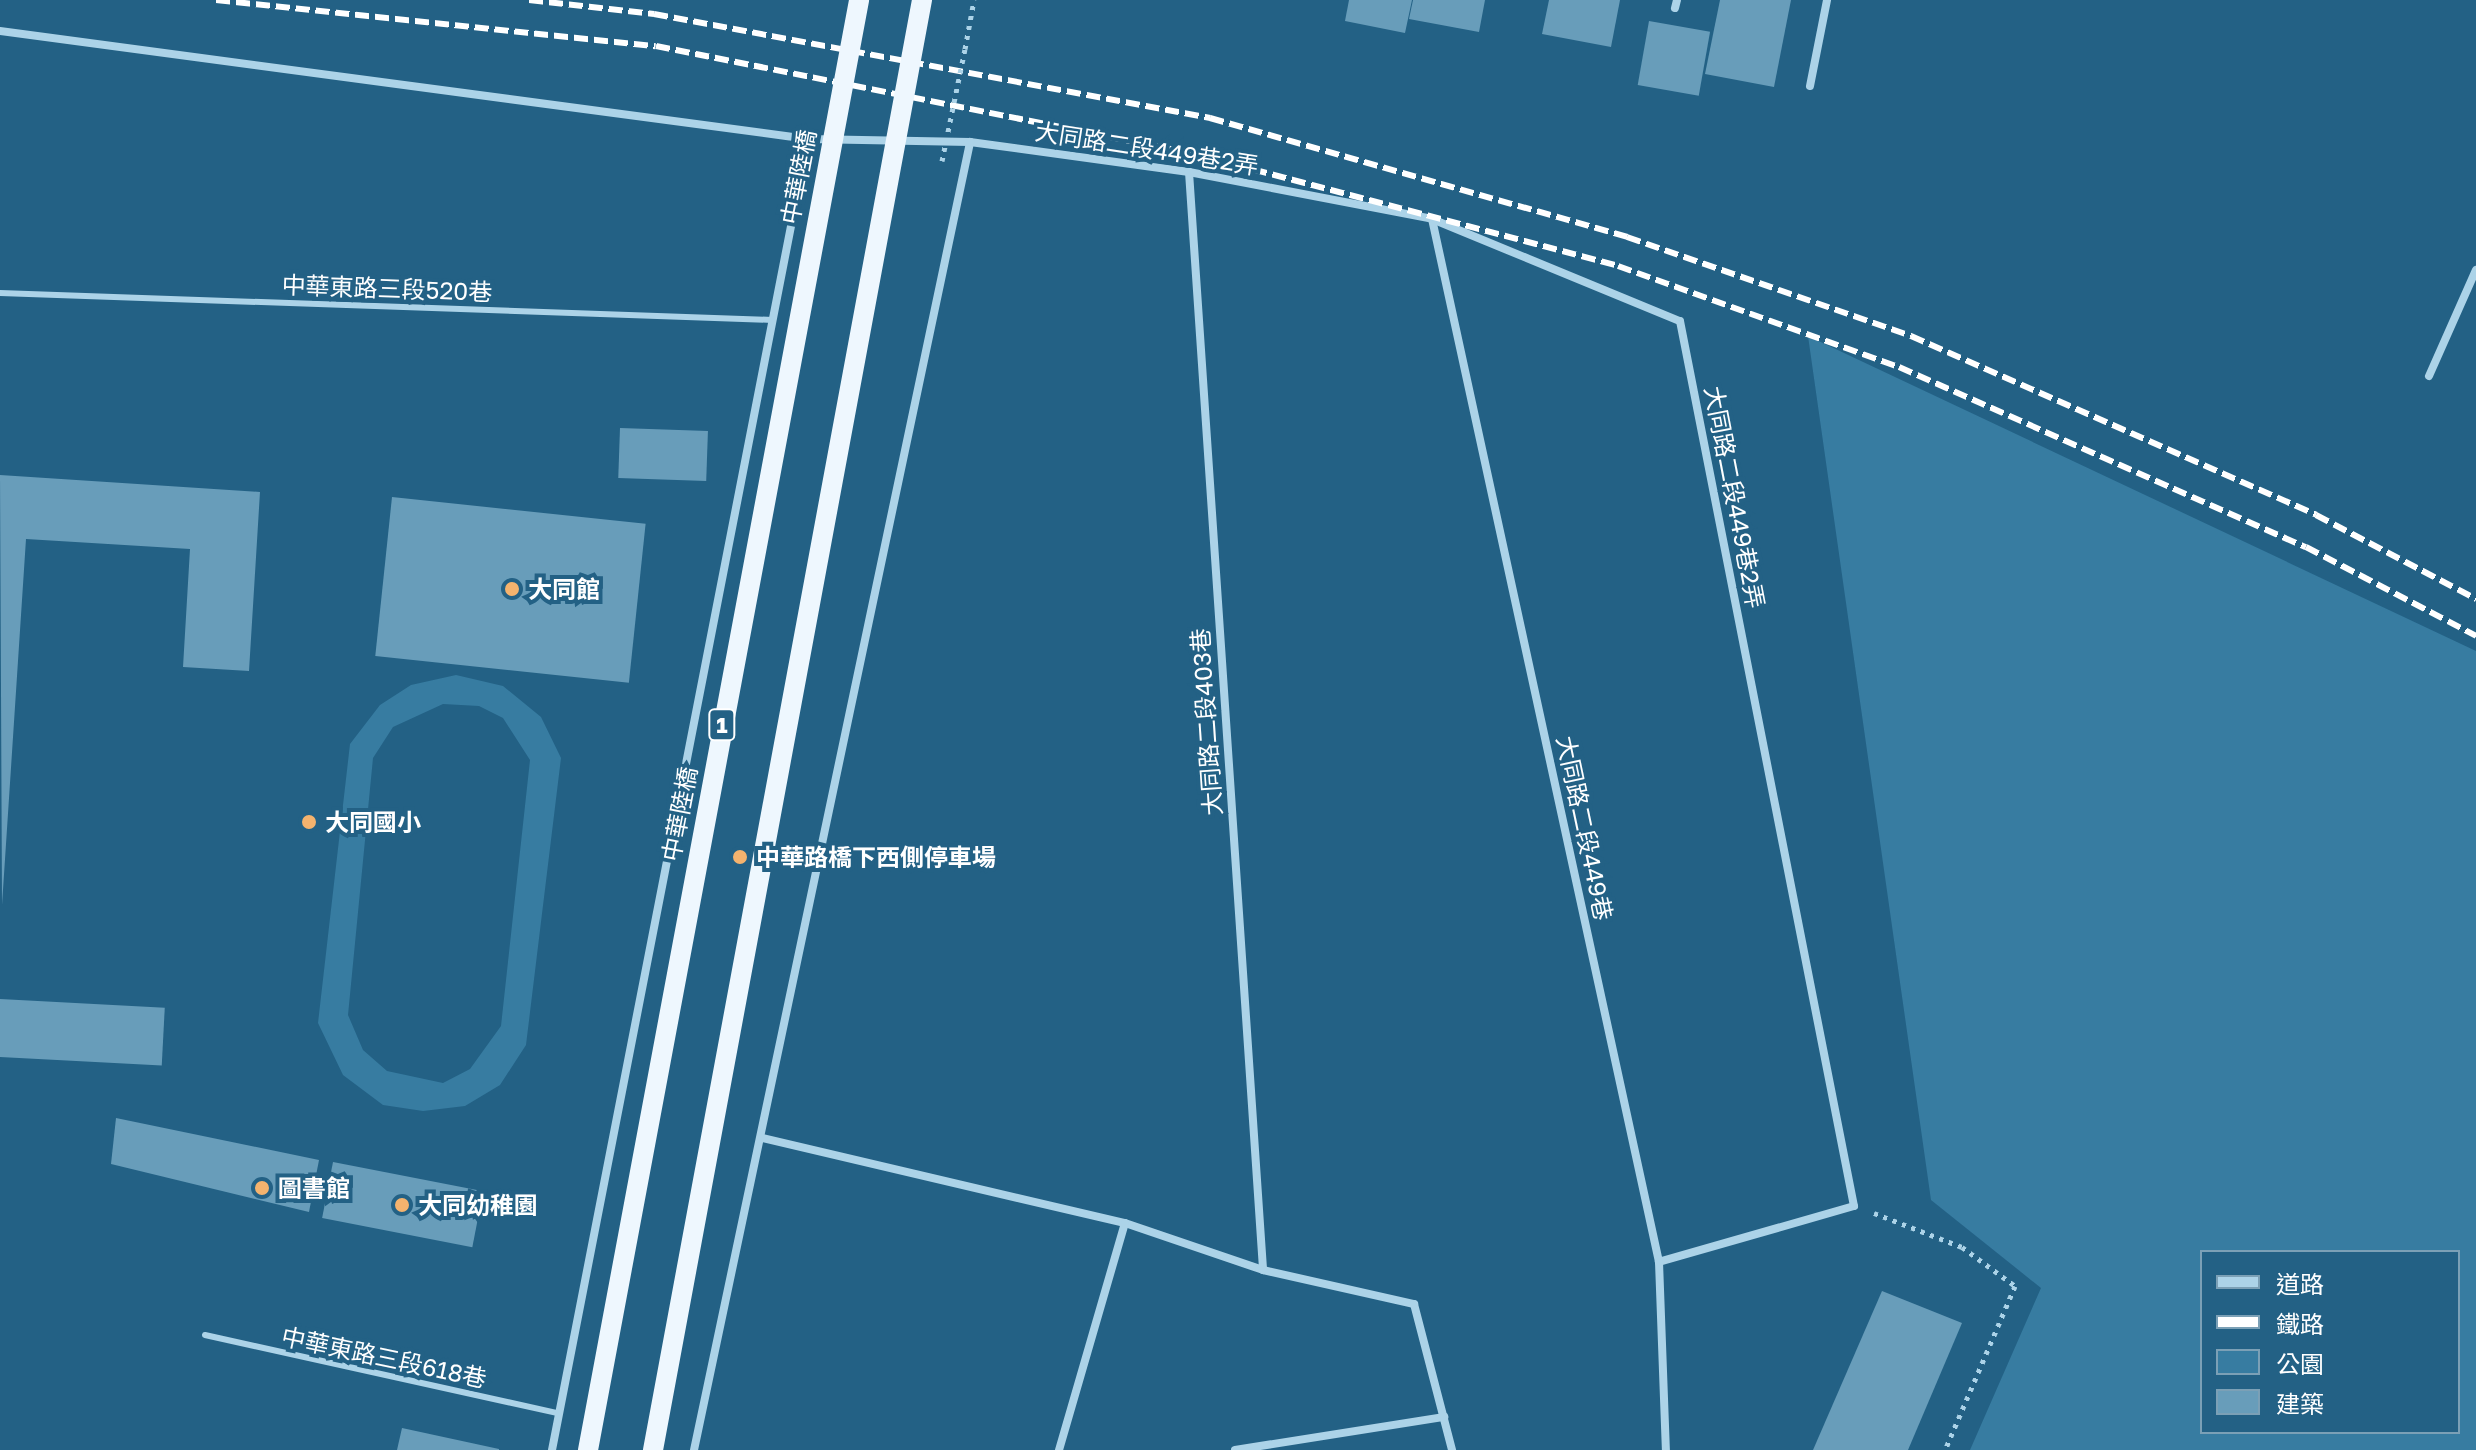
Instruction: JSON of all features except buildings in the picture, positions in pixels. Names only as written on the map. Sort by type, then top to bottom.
[{"type":"main road","name":"中華陸橋","points":[[588,1450],[859,0]]},
{"type":"main road","points":[[653,1450],[922,0]]},
{"type":"street","points":[[1810,86],[1827,0]]},
{"type":"street","name":"大同路二段449巷2弄","points":[[0,31],[808,139],[970,142],[1189,172],[1432,219],[1680,321],[1854,1206]]},
{"type":"street","points":[[552,1450],[556,1413],[808,139]]},
{"type":"street","points":[[694,1450],[970,142]]},
{"type":"street","name":"大同路二段403巷","points":[[1189,172],[1263,1270]]},
{"type":"street","name":"大同路二段449巷","points":[[1432,219],[1659,1262],[1666,1450]]},
{"type":"street","points":[[2429,376],[2476,270]]},
{"type":"street","points":[[762,1138],[1125,1223],[1263,1270],[1414,1304],[1452,1450]]},
{"type":"street","points":[[1659,1262],[1854,1206]]},
{"type":"street","points":[[1059,1450],[1125,1223]]},
{"type":"street","points":[[1235,1450],[1444,1417]]},
{"type":"lane","name":"中華東路三段520巷","points":[[0,293],[773,320]]},
{"type":"lane","name":"中華東路三段618巷","points":[[205,1335],[556,1413]]},
{"type":"path","points":[[942,161],[974,0]]},
{"type":"path","points":[[1854,1206],[1962,1247],[2015,1286],[1945,1450]]},
{"type":"green space","points":[[1808,336],[2476,651],[2476,1450],[1970,1450],[2041,1288],[1931,1200]]},
{"type":"green space","points":[[456,675],[503,686],[541,717],[561,758],[526,1045],[500,1085],[465,1106],[423,1111],[383,1105],[343,1075],[318,1023],[350,744],[380,705],[411,685]],"holes":[[[443,704],[479,706],[503,718],[530,760],[501,1026],[470,1069],[443,1083],[387,1071],[363,1050],[348,1015],[373,758],[393,727]]]},
{"type":"railway","points":[[216,0],[656,46],[1195,154],[1618,266],[1899,367],[2306,547],[2476,636]]},
{"type":"railway","points":[[529,0],[654,14],[1210,118],[1627,237],[1911,336],[2316,515],[2476,599]]},
{"type":"place","name":"大同館","points":[[512,589]]},
{"type":"place","name":"大同國小","points":[[309,822]]},
{"type":"place","name":"中華路橋下西側停車場","points":[[740,857]]},
{"type":"place","name":"圖書館","points":[[262,1188]]},
{"type":"place","name":"大同幼稚園","points":[[402,1205]]}]
